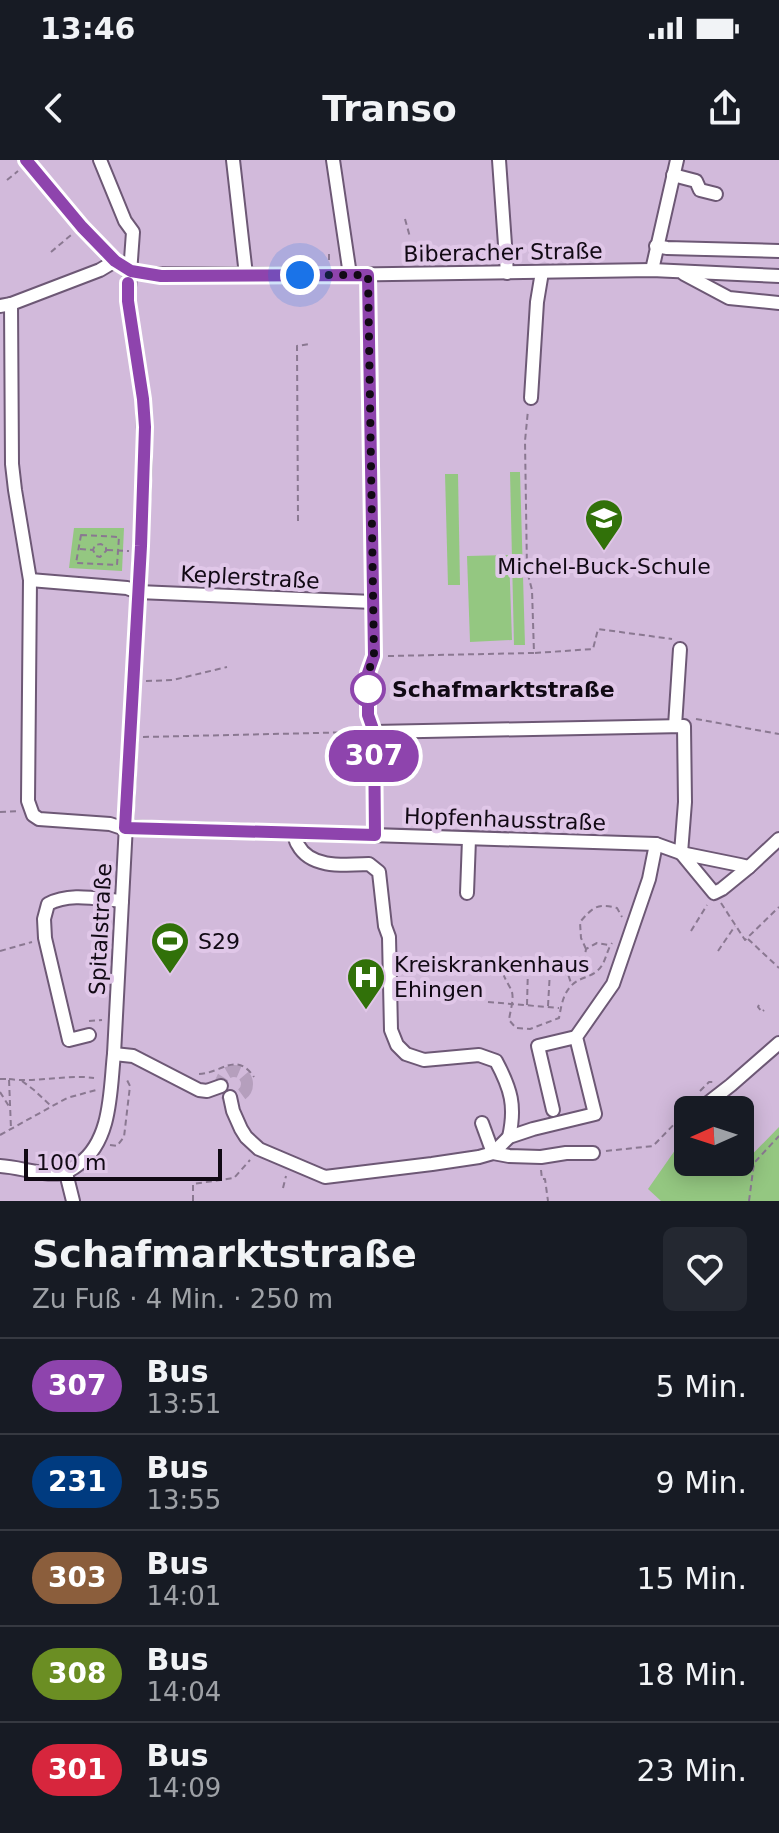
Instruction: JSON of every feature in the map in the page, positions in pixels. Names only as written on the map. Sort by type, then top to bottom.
[{"type":"street","name":"Spitalstraße","points":[[97,1144],[105,1121],[114,1054],[145,427],[128,301],[133,232],[125,221],[100,160]]},
{"type":"street","points":[[233,160],[246,275]]},
{"type":"street","points":[[333,160],[350,275]]},
{"type":"street","points":[[499,160],[507,273]]},
{"type":"street","points":[[652,270],[677,160]]},
{"type":"street","points":[[27,162],[82,227],[115,261],[131,271]]},
{"type":"street","points":[[673,175],[696,181],[700,190],[716,194]]},
{"type":"street","points":[[330,229],[343,226]]},
{"type":"street","points":[[656,246],[779,251]]},
{"type":"street","points":[[35,815],[28,801],[30,580],[6,465],[6,305],[100,270],[115,261]]},
{"type":"street","name":"Biberacher Straße","points":[[131,271],[161,276],[652,270],[779,276]]},
{"type":"street","points":[[678,271],[729,298],[779,303]]},
{"type":"street","points":[[531,398],[542,272]]},
{"type":"street","points":[[728,273],[731,288],[741,299]]},
{"type":"street","points":[[368,275],[374,656],[368,673],[368,715],[374,732],[375,835]]},
{"type":"street","name":"Keplerstraße","points":[[30,580],[127,588],[138,592],[373,602]]},
{"type":"street","points":[[680,649],[680,726],[685,802],[681,853],[714,893],[779,839]]},
{"type":"street","points":[[374,732],[680,726]]},
{"type":"street","name":"Hopfenhausstraße","points":[[35,815],[179,834],[294,832],[656,844],[681,853],[749,867]]},
{"type":"street","points":[[294,832],[298,845],[313,860],[340,865],[369,864],[379,872],[389,937],[391,1030],[397,1045],[406,1054],[424,1060],[479,1055],[496,1061],[507,1081],[514,1116],[509,1137]]},
{"type":"street","points":[[467,893],[469,839]]},
{"type":"street","points":[[553,1110],[538,1046],[576,1037],[613,984],[649,879],[656,844]]},
{"type":"street","points":[[89,1035],[69,1040],[45,938],[44,919],[48,904],[59,899],[78,897],[122,901]]},
{"type":"street","points":[[493,1153],[509,1137],[595,1114],[576,1037]]},
{"type":"street","points":[[717,1096],[779,1043]]},
{"type":"street","points":[[114,1054],[133,1056],[199,1090],[207,1091],[221,1086]]},
{"type":"street","points":[[230,1097],[241,1129],[259,1149],[325,1177],[493,1153],[541,1157],[593,1153]]},
{"type":"street","points":[[482,1123],[493,1153]]},
{"type":"street","points":[[0,1166],[66,1173],[83,1161],[97,1144]]},
{"type":"street","points":[[66,1173],[73,1201]]},
{"type":"path","points":[[7,180],[27,162]]},
{"type":"path","points":[[405,219],[410,237]]},
{"type":"path","points":[[51,252],[82,227]]},
{"type":"path","points":[[298,521],[297,346],[309,344]]},
{"type":"path","points":[[531,398],[525,441],[527,571],[532,590],[534,653]]},
{"type":"path","points":[[81,535],[100,536],[119,537],[117,565],[76,563],[81,535]]},
{"type":"path","points":[[99,544],[100,536]]},
{"type":"path","points":[[93,550],[99,544]]},
{"type":"path","points":[[99,544],[103,544],[106,550]]},
{"type":"path","points":[[78,549],[93,550]]},
{"type":"path","points":[[93,550],[99,557]]},
{"type":"path","points":[[106,550],[124,551]]},
{"type":"path","points":[[99,557],[106,550]]},
{"type":"path","points":[[98,564],[99,557]]},
{"type":"path","points":[[374,656],[593,649],[598,629],[681,641],[680,649]]},
{"type":"path","points":[[133,681],[173,680],[227,667]]},
{"type":"path","points":[[680,726],[688,718],[779,734]]},
{"type":"path","points":[[129,737],[374,732]]},
{"type":"path","points":[[0,812],[35,815]]},
{"type":"path","points":[[691,931],[714,893],[745,940],[747,938],[779,968]]},
{"type":"path","points":[[568,974],[584,962],[586,949],[581,938],[580,922],[592,909],[603,904],[617,908],[624,921]]},
{"type":"path","points":[[747,938],[779,907]]},
{"type":"path","points":[[718,951],[735,925]]},
{"type":"path","points":[[527,1005],[528,967],[519,962],[507,966],[503,973],[513,996],[509,1020],[516,1028],[530,1029],[559,1018],[564,995],[572,984],[597,971],[606,958],[609,946],[620,935]]},
{"type":"path","points":[[0,951],[45,938]]},
{"type":"path","points":[[586,949],[597,943],[609,946]]},
{"type":"path","points":[[548,1007],[550,971]]},
{"type":"path","points":[[560,972],[568,974]]},
{"type":"path","points":[[568,974],[572,984]]},
{"type":"path","points":[[488,1002],[561,1008]]},
{"type":"path","points":[[197,1074],[213,1072],[234,1063],[245,1066],[254,1077]]},
{"type":"path","points":[[0,1079],[44,1080],[76,1075],[94,1078]]},
{"type":"path","points":[[9,1079],[11,1129]]},
{"type":"path","points":[[97,1144],[117,1146],[124,1137],[130,1086],[127,1080]]},
{"type":"path","points":[[21,1081],[51,1107]]},
{"type":"path","points":[[0,1135],[67,1098],[97,1090],[111,1082]]},
{"type":"path","points":[[0,1092],[10,1108]]},
{"type":"path","points":[[593,1153],[653,1146],[674,1124]]},
{"type":"path","points":[[749,1201],[754,1163],[779,1136]]},
{"type":"path","points":[[193,1201],[193,1184],[234,1178],[259,1149]]},
{"type":"path","points":[[541,1157],[542,1179],[545,1179],[548,1201]]},
{"type":"path","points":[[283,1188],[287,1168]]},
{"type":"green space","points":[[510,472],[520,472],[525,645],[514,645]]},
{"type":"green space","points":[[445,474],[458,474],[460,585],[448,585]]},
{"type":"green space","points":[[74,528],[124,528],[122,571],[69,568]]},
{"type":"green space","points":[[509,555],[512,640],[470,642],[467,556]]},
{"type":"green space","points":[[779,1127],[779,1201],[661,1201],[648,1189],[674,1152],[674,1176],[754,1176],[754,1153]]},
{"type":"tunnel","points":[[234,1071],[243,1075],[247,1084],[243,1093],[234,1097],[225,1093],[221,1084],[225,1075],[234,1071]]},
{"type":"bus line","name":"307","points":[[26,160],[82,227],[115,261],[131,271],[161,276],[368,275],[374,656],[368,673],[368,715],[374,732],[375,835],[125,828],[145,461],[143,399],[128,283]]},
{"type":"place","name":"Michel-Buck-Schule","points":[[604,552]]},
{"type":"place","name":"Schafmarktstraße","points":[[368,689]]},
{"type":"place","name":"S29","points":[[170,975]]},
{"type":"place","name":"Kreiskrankenhaus Ehingen","points":[[366,1011]]},
{"type":"route","points":[[300,275],[368,275],[374,656],[368,673],[368,689]]}]
